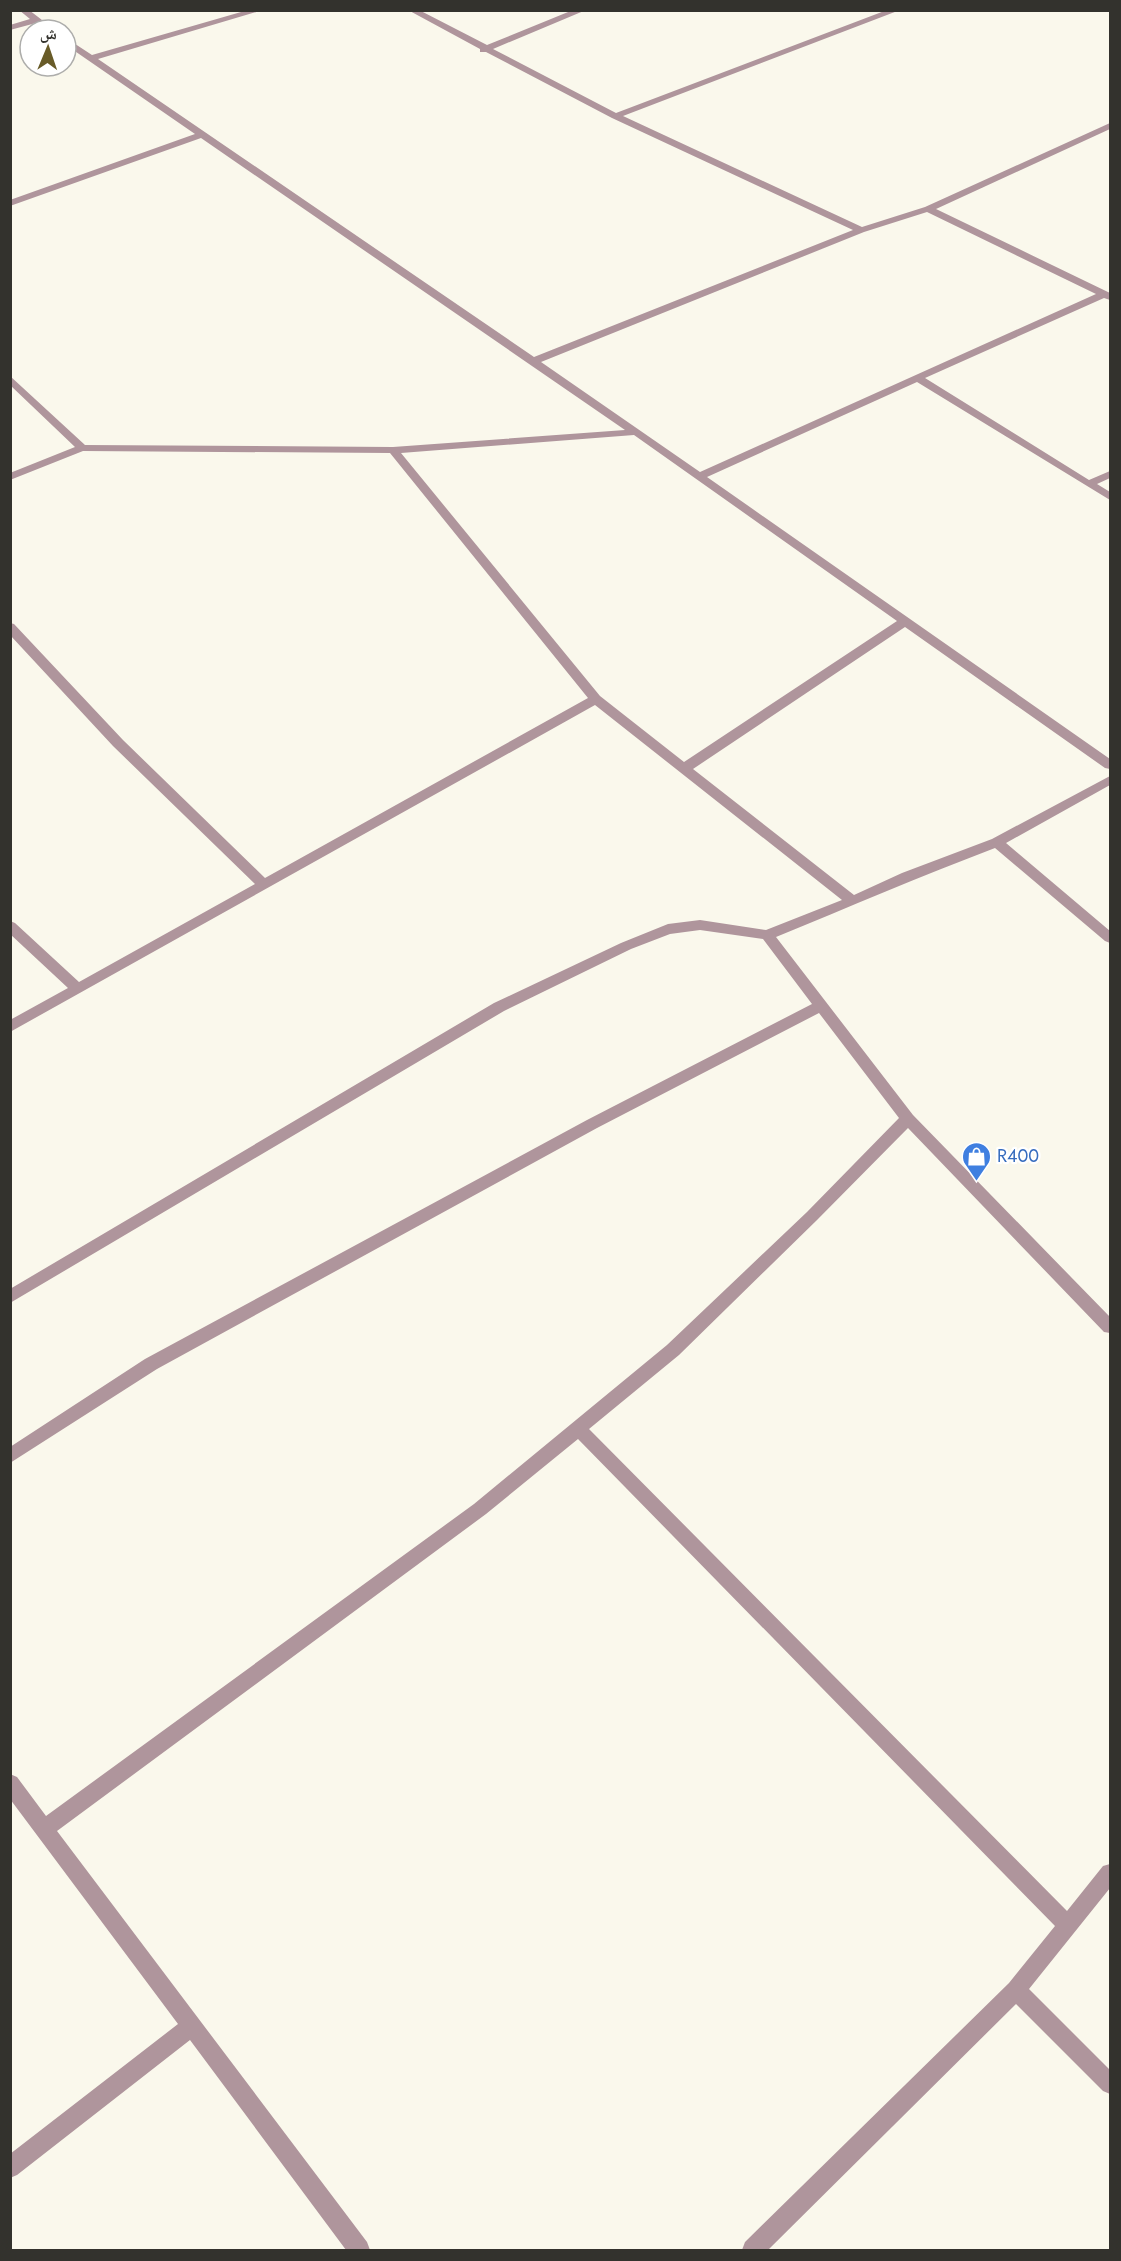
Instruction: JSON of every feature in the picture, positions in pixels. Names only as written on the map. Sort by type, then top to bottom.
[{"type":"street","points":[[91,58],[259,10]]},
{"type":"street","points":[[412,10],[483,50],[615,116],[861,230]]},
{"type":"street","points":[[483,50],[582,10]]},
{"type":"street","points":[[615,116],[896,10]]},
{"type":"street","points":[[78,49],[700,476],[1110,765]]},
{"type":"street","points":[[532,362],[861,230],[928,209],[1110,126]]},
{"type":"street","points":[[10,203],[201,135]]},
{"type":"street","points":[[928,209],[1107,296]]},
{"type":"street","points":[[700,476],[917,378],[1107,296]]},
{"type":"street","points":[[917,378],[1110,497]]},
{"type":"street","points":[[10,380],[82,448]]},
{"type":"street","points":[[10,477],[82,448],[393,450],[636,432]]},
{"type":"street","points":[[393,450],[596,699],[852,901]]},
{"type":"street","points":[[1089,484],[1110,474]]},
{"type":"street","points":[[683,769],[906,621]]},
{"type":"street","points":[[10,627],[118,743],[264,885]]},
{"type":"street","points":[[10,1027],[596,699]]},
{"type":"street","points":[[10,1297],[499,1007],[668,929],[700,925],[767,934],[852,901],[907,876],[997,842],[1110,780]]},
{"type":"street","points":[[997,842],[1110,938]]},
{"type":"street","points":[[10,926],[77,990]]},
{"type":"street","points":[[767,934],[908,1119],[1110,1327]]},
{"type":"street","points":[[10,1456],[151,1364],[592,1124],[821,1005]]},
{"type":"street","points":[[45,1828],[480,1509],[673,1350],[812,1216],[908,1119]]},
{"type":"street","points":[[578,1428],[1068,1925]]},
{"type":"street","points":[[10,1782],[359,2250]]},
{"type":"street","points":[[753,2250],[1016,1990],[1110,1873]]},
{"type":"street","points":[[1016,1990],[1110,2085]]},
{"type":"street","points":[[10,2168],[192,2026]]},
{"type":"place","name":"R400","points":[[976,1182]]}]
